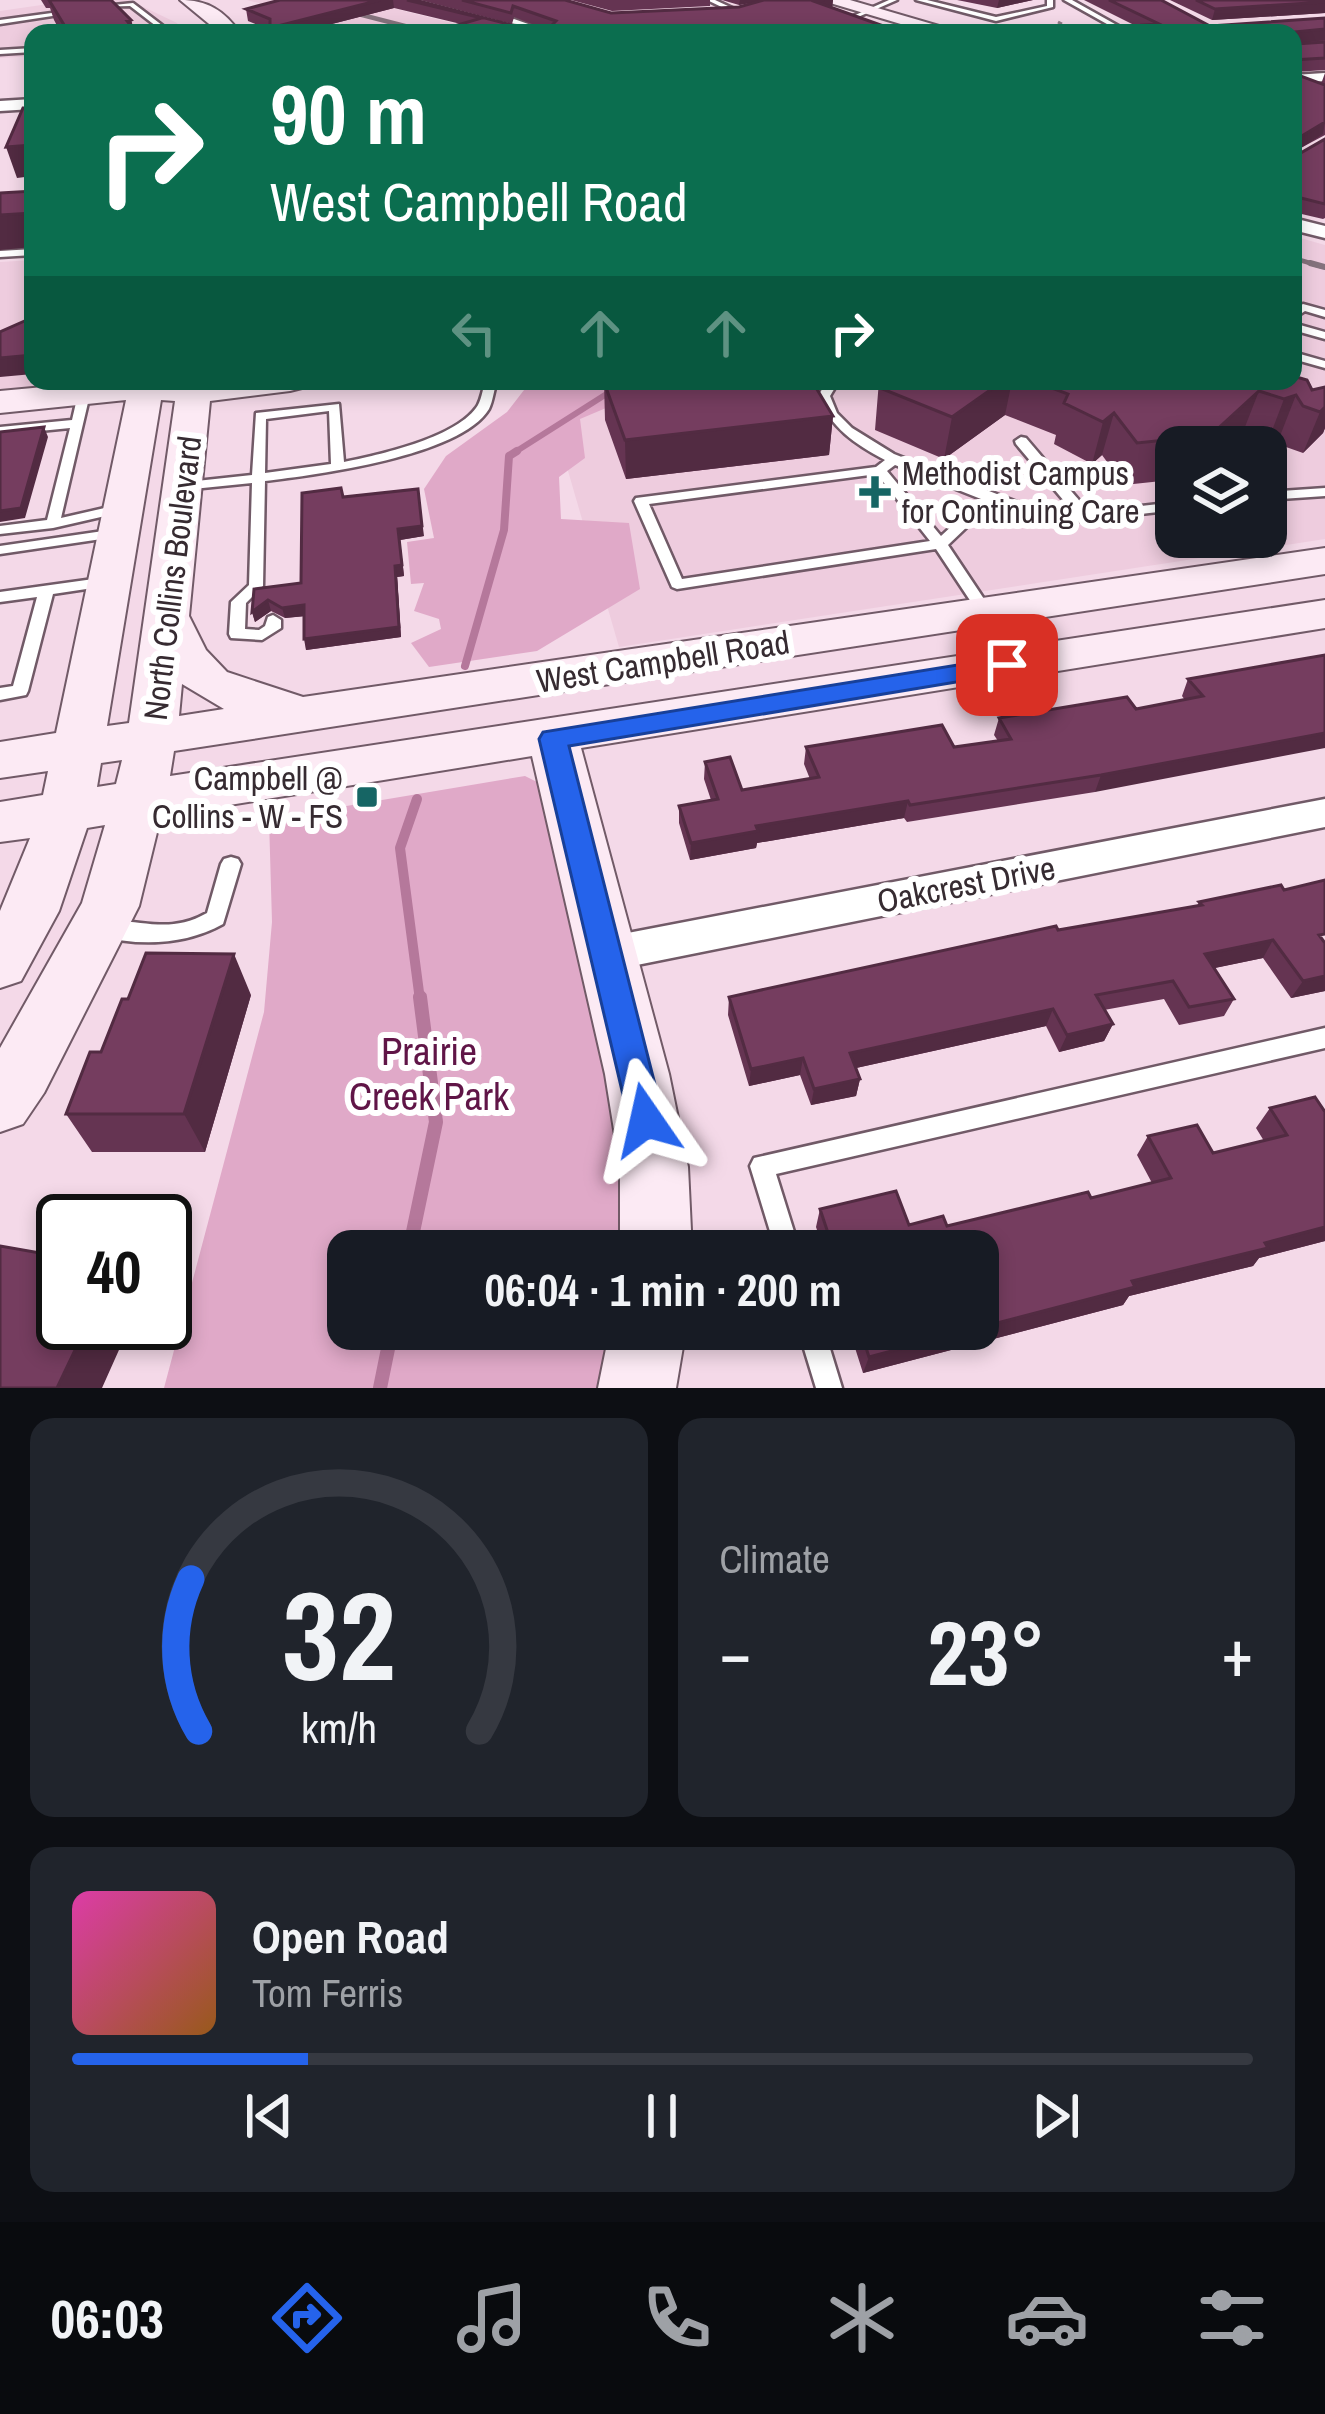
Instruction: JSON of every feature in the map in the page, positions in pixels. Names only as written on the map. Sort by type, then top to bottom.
[{"type":"main road","points":[[166,1],[196,24]]},
{"type":"main road","points":[[194,2],[224,24]]},
{"type":"main road","points":[[862,9],[919,24]]},
{"type":"main road","points":[[862,9],[933,24]]},
{"type":"main road","points":[[0,402],[81,408],[151,390]]},
{"type":"main road","name":"North Collins Boulevard","points":[[0,962],[30,910],[66,812],[121,520],[169,390]]},
{"type":"main road","name":"North Collins Boulevard","points":[[0,1102],[110,906],[140,800],[184,486],[172,390]]},
{"type":"main road","name":"West Campbell Road","points":[[0,760],[1325,561]]},
{"type":"main road","name":"West Campbell Road","points":[[0,822],[553,739],[1325,614]]},
{"type":"main road","points":[[167,617],[185,661],[209,685],[242,699],[308,713]]},
{"type":"main road","points":[[553,739],[664,661]]},
{"type":"main road","points":[[482,688],[553,739],[654,1167],[656,1230]]},
{"type":"main road","points":[[638,1388],[644,1350]]},
{"type":"street","name":"Oakcrest Drive","points":[[607,954],[1325,814]]},
{"type":"lane","points":[[710,0],[738,12]]},
{"type":"lane","points":[[919,0],[996,19],[1050,7],[1050,0]]},
{"type":"lane","points":[[1067,0],[1111,24]]},
{"type":"lane","points":[[0,22],[122,2],[144,10],[160,24]]},
{"type":"lane","points":[[0,22],[70,3]]},
{"type":"lane","points":[[714,14],[756,8]]},
{"type":"lane","points":[[25,18],[28,24]]},
{"type":"lane","points":[[491,24],[523,24]]},
{"type":"lane","points":[[0,42],[20,44],[22,50],[0,52]]},
{"type":"lane","points":[[1302,84],[1309,88]]},
{"type":"lane","points":[[184,486],[338,468],[398,454],[463,427],[492,396],[492,390]]},
{"type":"lane","points":[[828,390],[827,413],[852,439],[1052,520],[1155,509]]},
{"type":"lane","points":[[273,620],[273,628],[262,635],[237,634],[239,602],[256,586],[260,416],[335,407],[338,468]]},
{"type":"lane","points":[[0,431],[81,408],[53,524]]},
{"type":"lane","points":[[1021,441],[1085,517]]},
{"type":"lane","points":[[896,458],[880,470],[641,501],[677,584],[940,544],[990,497]]},
{"type":"lane","points":[[880,470],[940,544],[984,611]]},
{"type":"lane","points":[[1287,494],[1325,492]]},
{"type":"lane","points":[[0,530],[121,520]]},
{"type":"lane","points":[[0,550],[121,520]]},
{"type":"lane","points":[[0,597],[109,582]]},
{"type":"lane","points":[[256,586],[274,597]]},
{"type":"lane","points":[[0,694],[20,691],[46,590]]},
{"type":"lane","points":[[97,928],[182,936],[199,930],[216,918],[231,864]]},
{"type":"lane","points":[[782,1230],[762,1166],[1325,1039]]},
{"type":"lane","points":[[817,1350],[829,1388]]},
{"type":"shaded area","points":[[76,0],[129,0],[178,24],[24,24],[24,57],[0,58],[0,11]]},
{"type":"shaded area","points":[[247,0],[360,0],[456,24],[337,24]]},
{"type":"shaded area","name":"Methodist Campus for Continuing Care","points":[[1302,239],[1325,245],[1325,539],[1287,545],[1287,426],[1155,426],[1155,558],[1201,558],[619,647],[545,390],[1302,390]]},
{"type":"shaded area","points":[[24,261],[24,389],[0,391],[0,262]]},
{"type":"green space","points":[[524,390],[675,390],[580,419],[585,458],[559,477],[561,519],[629,523],[640,589],[537,651],[429,667],[411,643],[441,629],[439,619],[414,611],[424,583],[411,584],[407,542],[434,538],[424,489],[446,456],[507,412]]},
{"type":"green space","name":"Prairie Creek Park","points":[[525,776],[545,786],[569,882],[624,1167],[624,1230],[327,1230],[327,1350],[614,1350],[611,1388],[164,1388],[174,1350],[192,1350],[192,1283],[264,1012],[272,922],[269,819]]},
{"type":"building","points":[[49,0],[111,0],[131,20],[130,24],[64,24]]},
{"type":"building","points":[[280,0],[380,0],[286,24],[270,24],[270,19],[246,9]]},
{"type":"building","points":[[407,0],[508,24],[461,24],[482,18]]},
{"type":"building","points":[[462,0],[565,0],[611,13],[739,7],[764,0],[824,0],[816,2],[878,24],[553,24],[556,21],[513,6],[511,13]]},
{"type":"building","points":[[1109,0],[1161,0],[1206,24],[1159,24]]},
{"type":"building","points":[[1196,0],[1325,0],[1325,2],[1215,9]]},
{"type":"building","points":[[1325,18],[1325,29],[1302,31],[1302,24],[1239,24]]},
{"type":"building","points":[[1325,42],[1325,58],[1302,59],[1302,44]]},
{"type":"building","points":[[1302,77],[1325,85],[1325,122],[1302,136]]},
{"type":"building","points":[[23,108],[24,108],[24,146],[6,147]]},
{"type":"building","points":[[1325,139],[1325,204],[1302,198],[1302,152]]},
{"type":"building","points":[[24,192],[24,214],[0,215],[0,193]]},
{"type":"building","points":[[24,321],[24,356],[0,358],[0,332]]},
{"type":"building","points":[[1302,379],[1312,390],[1325,387],[1325,407],[1320,412],[1303,406],[1296,395],[1284,399],[1259,391],[1221,426],[1155,426],[1155,441],[1137,443],[1114,413],[1103,422],[1064,403],[1068,394],[1057,390],[1302,390]]},
{"type":"building","points":[[607,390],[817,390],[833,416],[625,440]]},
{"type":"building","points":[[885,390],[990,390],[952,417]]},
{"type":"building","points":[[44,427],[21,508],[0,511],[0,432]]},
{"type":"building","points":[[341,488],[343,497],[418,489],[422,526],[398,529],[402,565],[395,566],[399,627],[304,639],[304,605],[282,608],[268,600],[252,612],[254,589],[301,583],[302,493]]},
{"type":"building","points":[[1325,655],[1325,733],[1101,775],[756,826],[758,831],[691,843],[679,806],[718,799],[705,762],[730,757],[742,790],[819,777],[806,747],[942,725],[954,747],[1011,739],[999,718],[1127,697],[1136,709],[1203,696],[1188,679]]},
{"type":"building","points":[[1325,880],[1325,934],[1319,935],[1325,943],[1325,976],[1303,981],[1273,940],[1205,954],[1234,999],[1189,1007],[1173,981],[1096,995],[1113,1024],[1067,1035],[1053,1009],[850,1053],[860,1079],[814,1089],[803,1058],[751,1069],[729,997],[1056,926],[1058,930]]},
{"type":"building","points":[[146,953],[234,954],[184,1114],[66,1114],[90,1052],[101,1052]]},
{"type":"building","points":[[1315,1097],[1325,1112],[1325,1227],[1265,1243],[1268,1248],[1132,1281],[1135,1287],[999,1323],[999,1230],[827,1230],[820,1209],[896,1191],[909,1225],[943,1216],[947,1226],[1088,1192],[1091,1198],[1171,1178],[1148,1136],[1197,1125],[1213,1153],[1287,1135],[1270,1108]]},
{"type":"building","points":[[0,1246],[36,1252],[36,1350],[75,1350],[57,1388],[0,1388]]},
{"type":"building","points":[[867,1350],[896,1350],[869,1357]]},
{"type":"waterway","points":[[512,454],[613,390]]},
{"type":"waterway","points":[[465,666],[504,530],[509,456],[517,451]]},
{"type":"waterway","points":[[417,799],[400,848],[420,1000]]},
{"type":"waterway","points":[[413,1230],[436,1122],[420,997]]},
{"type":"waterway","points":[[380,1388],[388,1350]]},
{"type":"railway","points":[[304,0],[397,24]]},
{"type":"railway","points":[[1302,261],[1320,266]]},
{"type":"railway","points":[[1310,263],[1325,267]]},
{"type":"place","name":"Methodist Campus for Continuing Care","points":[[875,492]]},
{"type":"place","name":"Campbell @ Collins - W - FS","points":[[367,797]]},
{"type":"route","points":[[646,1120],[553,739],[1007,665]]}]
